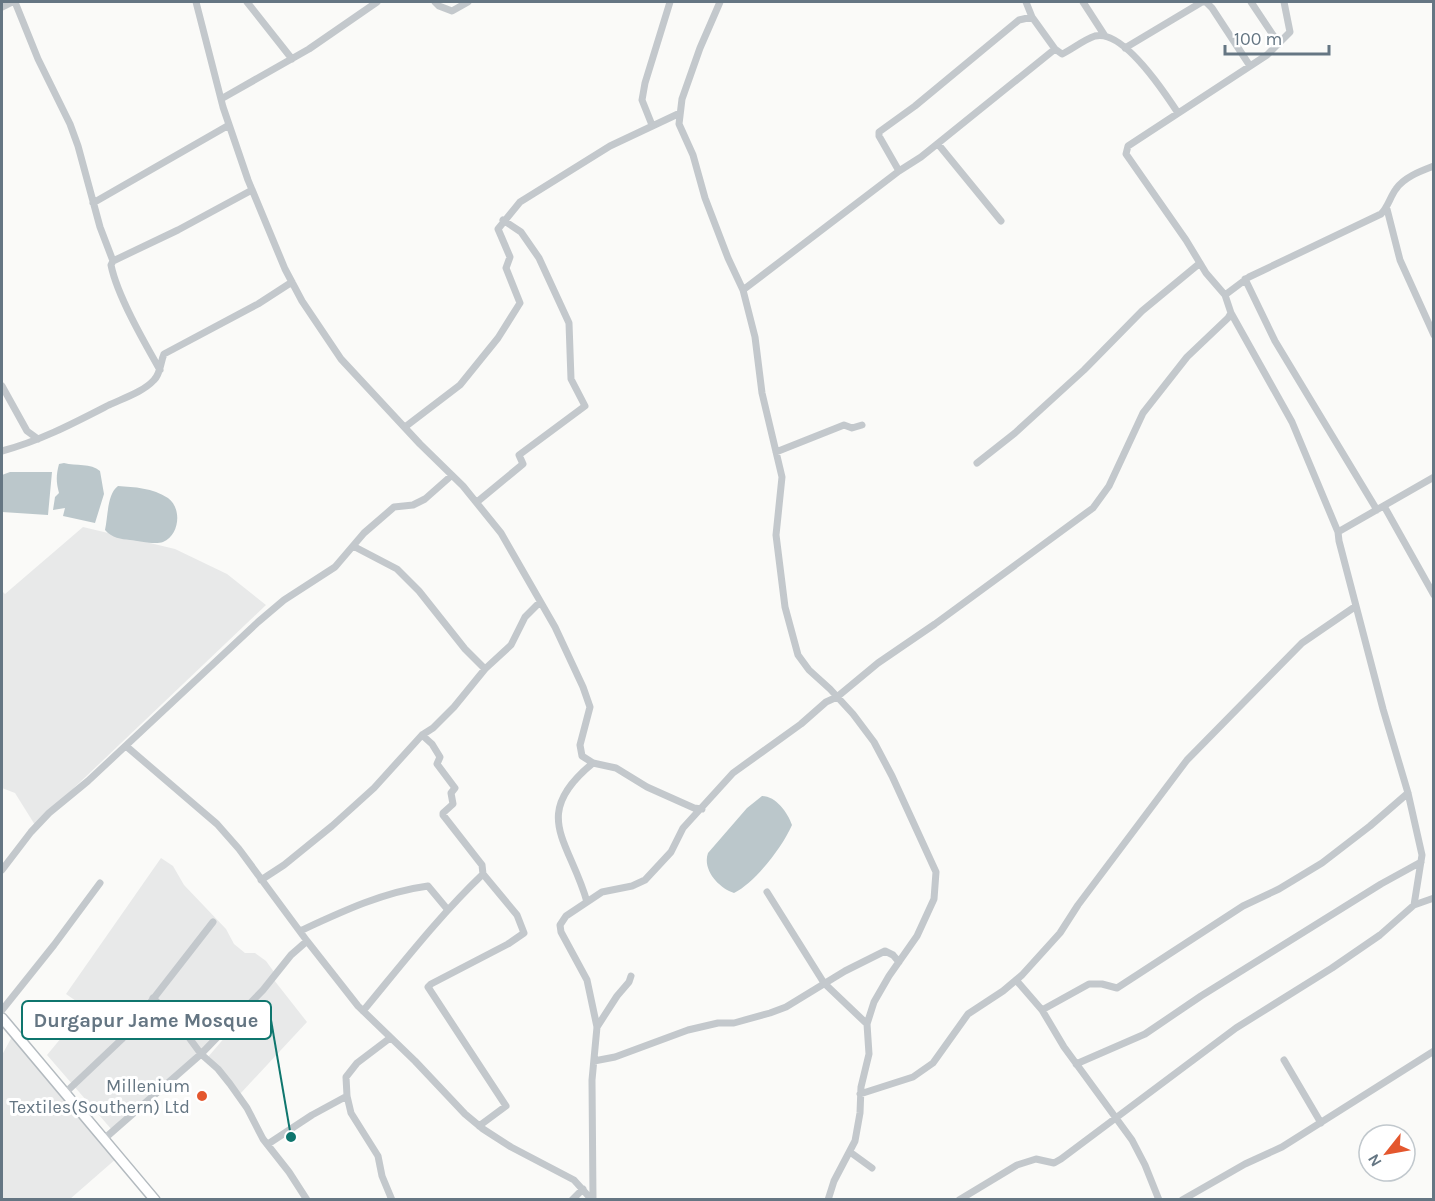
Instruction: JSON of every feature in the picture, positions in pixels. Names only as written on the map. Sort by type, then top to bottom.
[{"type":"main road","points":[[2,1018],[153,1199]]},
{"type":"street","points":[[2,7],[13,2],[70,124],[113,261],[111,265],[113,274],[160,370]]},
{"type":"street","points":[[195,2],[229,125],[252,190],[292,282],[341,359],[463,486],[501,533],[555,627],[583,687],[590,707],[579,745],[582,756],[593,763],[616,768],[647,787],[694,808],[702,809]]},
{"type":"street","points":[[247,2],[292,59]]},
{"type":"street","points":[[221,99],[292,59],[376,2]]},
{"type":"street","points":[[435,2],[439,6],[452,10],[468,2]]},
{"type":"street","points":[[652,125],[642,100],[670,2]]},
{"type":"street","points":[[720,2],[700,48],[682,99],[679,124],[693,154],[705,198],[728,258],[743,290],[755,337],[762,393],[782,477],[776,535],[785,608],[798,655],[809,670],[854,714],[874,742],[936,872],[934,899],[917,936],[874,1002],[867,1024],[869,1054],[855,1141],[834,1181],[828,1200]]},
{"type":"street","points":[[1026,2],[1032,17],[1055,50],[1062,54],[1096,36],[1105,36]]},
{"type":"street","points":[[1083,2],[1105,36],[1125,48],[1144,66],[1178,113]]},
{"type":"street","points":[[1125,48],[1199,2],[1206,2],[1250,66]]},
{"type":"street","points":[[1251,2],[1279,44]]},
{"type":"street","points":[[1284,2],[1290,32],[1279,44],[1267,55],[1128,146],[1126,154],[1200,263],[1225,295],[1231,313],[1292,423],[1338,532],[1383,709],[1408,793],[1422,855],[1414,905]]},
{"type":"street","points":[[899,171],[879,136],[879,132],[1019,20],[1032,17]]},
{"type":"street","points":[[743,290],[938,144],[1055,50]]},
{"type":"street","points":[[405,427],[460,385],[498,338],[520,303],[506,268],[510,257],[498,229],[503,220],[520,201],[610,146],[680,113]]},
{"type":"street","points":[[93,203],[229,125]]},
{"type":"street","points":[[938,144],[1001,221]]},
{"type":"street","points":[[1225,295],[1245,279],[1382,214],[1387,209],[1397,187],[1412,176],[1434,166]]},
{"type":"street","points":[[113,261],[178,230],[252,190]]},
{"type":"street","points":[[1387,209],[1400,260],[1434,335]]},
{"type":"street","points":[[477,502],[523,464],[519,455],[585,406],[571,379],[569,323],[539,258],[521,232],[503,220]]},
{"type":"street","points":[[977,464],[1084,370],[1142,311],[1200,263]]},
{"type":"street","points":[[1245,279],[1275,341],[1377,510]]},
{"type":"street","points":[[2,452],[38,440],[135,393],[153,382],[160,370],[164,354],[258,304],[292,282]]},
{"type":"street","points":[[593,1200],[594,1061],[597,1027],[587,980],[561,932],[560,925],[566,916],[602,892],[632,886],[645,880],[671,852],[683,828],[733,773],[801,724],[826,702],[837,697],[878,663],[1093,508],[1109,486],[1143,413],[1187,357],[1231,313]]},
{"type":"street","points":[[2,386],[27,431],[38,440]]},
{"type":"street","points":[[776,452],[844,425],[852,428],[862,425]]},
{"type":"street","points":[[2,870],[31,832],[50,813],[88,781],[258,622],[284,600],[335,567],[364,532],[394,507],[413,505],[425,499],[451,476]]},
{"type":"street","points":[[1338,532],[1434,477]]},
{"type":"street","points":[[1384,506],[1434,595]]},
{"type":"street","points":[[353,546],[397,569],[419,591],[465,649],[485,669]]},
{"type":"street","points":[[261,880],[284,865],[356,806],[422,735],[433,728],[454,707],[476,683],[485,669],[511,645],[525,617],[540,602]]},
{"type":"street","points":[[861,1094],[913,1077],[933,1063],[968,1014],[1016,980],[1060,933],[1078,905],[1187,760],[1302,643],[1356,606]]},
{"type":"street","points":[[422,735],[437,752],[440,757],[437,764],[455,788],[452,793],[453,804],[443,815],[482,865],[483,874],[517,915],[524,933],[428,987],[506,1106],[479,1126]]},
{"type":"street","points":[[126,746],[217,824],[239,849],[307,941],[363,1011],[416,1061],[465,1114],[511,1148],[574,1180],[593,1200]]},
{"type":"street","points":[[587,902],[577,872],[568,858],[558,817],[563,793],[593,763]]},
{"type":"street","points":[[1042,1010],[1089,984],[1102,984],[1117,988],[1243,906],[1279,889],[1322,863],[1408,793]]},
{"type":"street","points":[[1076,1064],[1145,1034],[1201,996],[1381,884],[1421,862]]},
{"type":"street","points":[[363,1011],[407,955],[483,874]]},
{"type":"street","points":[[2,1010],[100,883]]},
{"type":"street","points":[[300,931],[385,895],[410,888],[428,886],[448,910]]},
{"type":"street","points":[[767,892],[824,982],[867,1024]]},
{"type":"street","points":[[959,1200],[1017,1166],[1036,1159],[1054,1162],[1116,1119],[1236,1028],[1380,935],[1414,905],[1434,898]]},
{"type":"street","points":[[65,1093],[122,1039],[213,921]]},
{"type":"street","points":[[104,1139],[201,1054],[263,990],[291,955],[307,941]]},
{"type":"street","points":[[594,1061],[615,1057],[688,1030],[718,1023],[734,1023],[786,1007],[824,982],[885,951],[899,962]]},
{"type":"street","points":[[597,1027],[631,976]]},
{"type":"street","points":[[1016,980],[1042,1010],[1076,1064],[1136,1148],[1159,1200]]},
{"type":"street","points":[[153,998],[179,1024],[201,1054],[230,1084],[307,1200]]},
{"type":"street","points":[[390,1038],[357,1063],[346,1077],[351,1113],[378,1156],[382,1176],[392,1200]]},
{"type":"street","points":[[1182,1200],[1245,1164],[1282,1147],[1434,1051]]},
{"type":"street","points":[[1284,1059],[1321,1123]]},
{"type":"street","points":[[268,1144],[347,1096]]},
{"type":"street","points":[[850,1152],[872,1168]]},
{"type":"street","points":[[572,1200],[583,1190]]},
{"type":"shaded area","points":[[59,464],[88,466],[100,471],[104,494],[95,523],[63,516],[65,508],[53,510],[55,497],[59,493],[58,468]]},
{"type":"shaded area","points":[[10,472],[52,472],[48,515],[2,512],[2,475]]},
{"type":"shaded area","points":[[118,486],[150,490],[173,502],[177,521],[176,528],[169,539],[160,543],[123,539],[105,530],[110,500]]},
{"type":"shaded area","points":[[83,527],[175,549],[227,574],[266,605],[35,825],[15,793],[2,788],[2,591],[5,594]]},
{"type":"shaded area","points":[[762,796],[772,799],[781,806],[792,825],[768,863],[751,881],[734,893],[728,891],[713,878],[707,866],[708,853],[747,808]]},
{"type":"shaded area","points":[[161,858],[173,866],[184,885],[226,929],[234,944],[245,953],[255,953],[266,961],[274,972],[213,1044],[112,1130],[47,1055],[86,1008],[66,994]]},
{"type":"shaded area","points":[[274,980],[307,1022],[240,1094],[208,1057]]},
{"type":"shaded area","points":[[14,1033],[117,1158],[70,1199],[2,1199],[2,1055]]},
{"type":"place","name":"Millenium Textiles(Southern) Ltd","points":[[202,1096]]},
{"type":"place","name":"Durgapur Jame Mosque","points":[[291,1137]]}]
